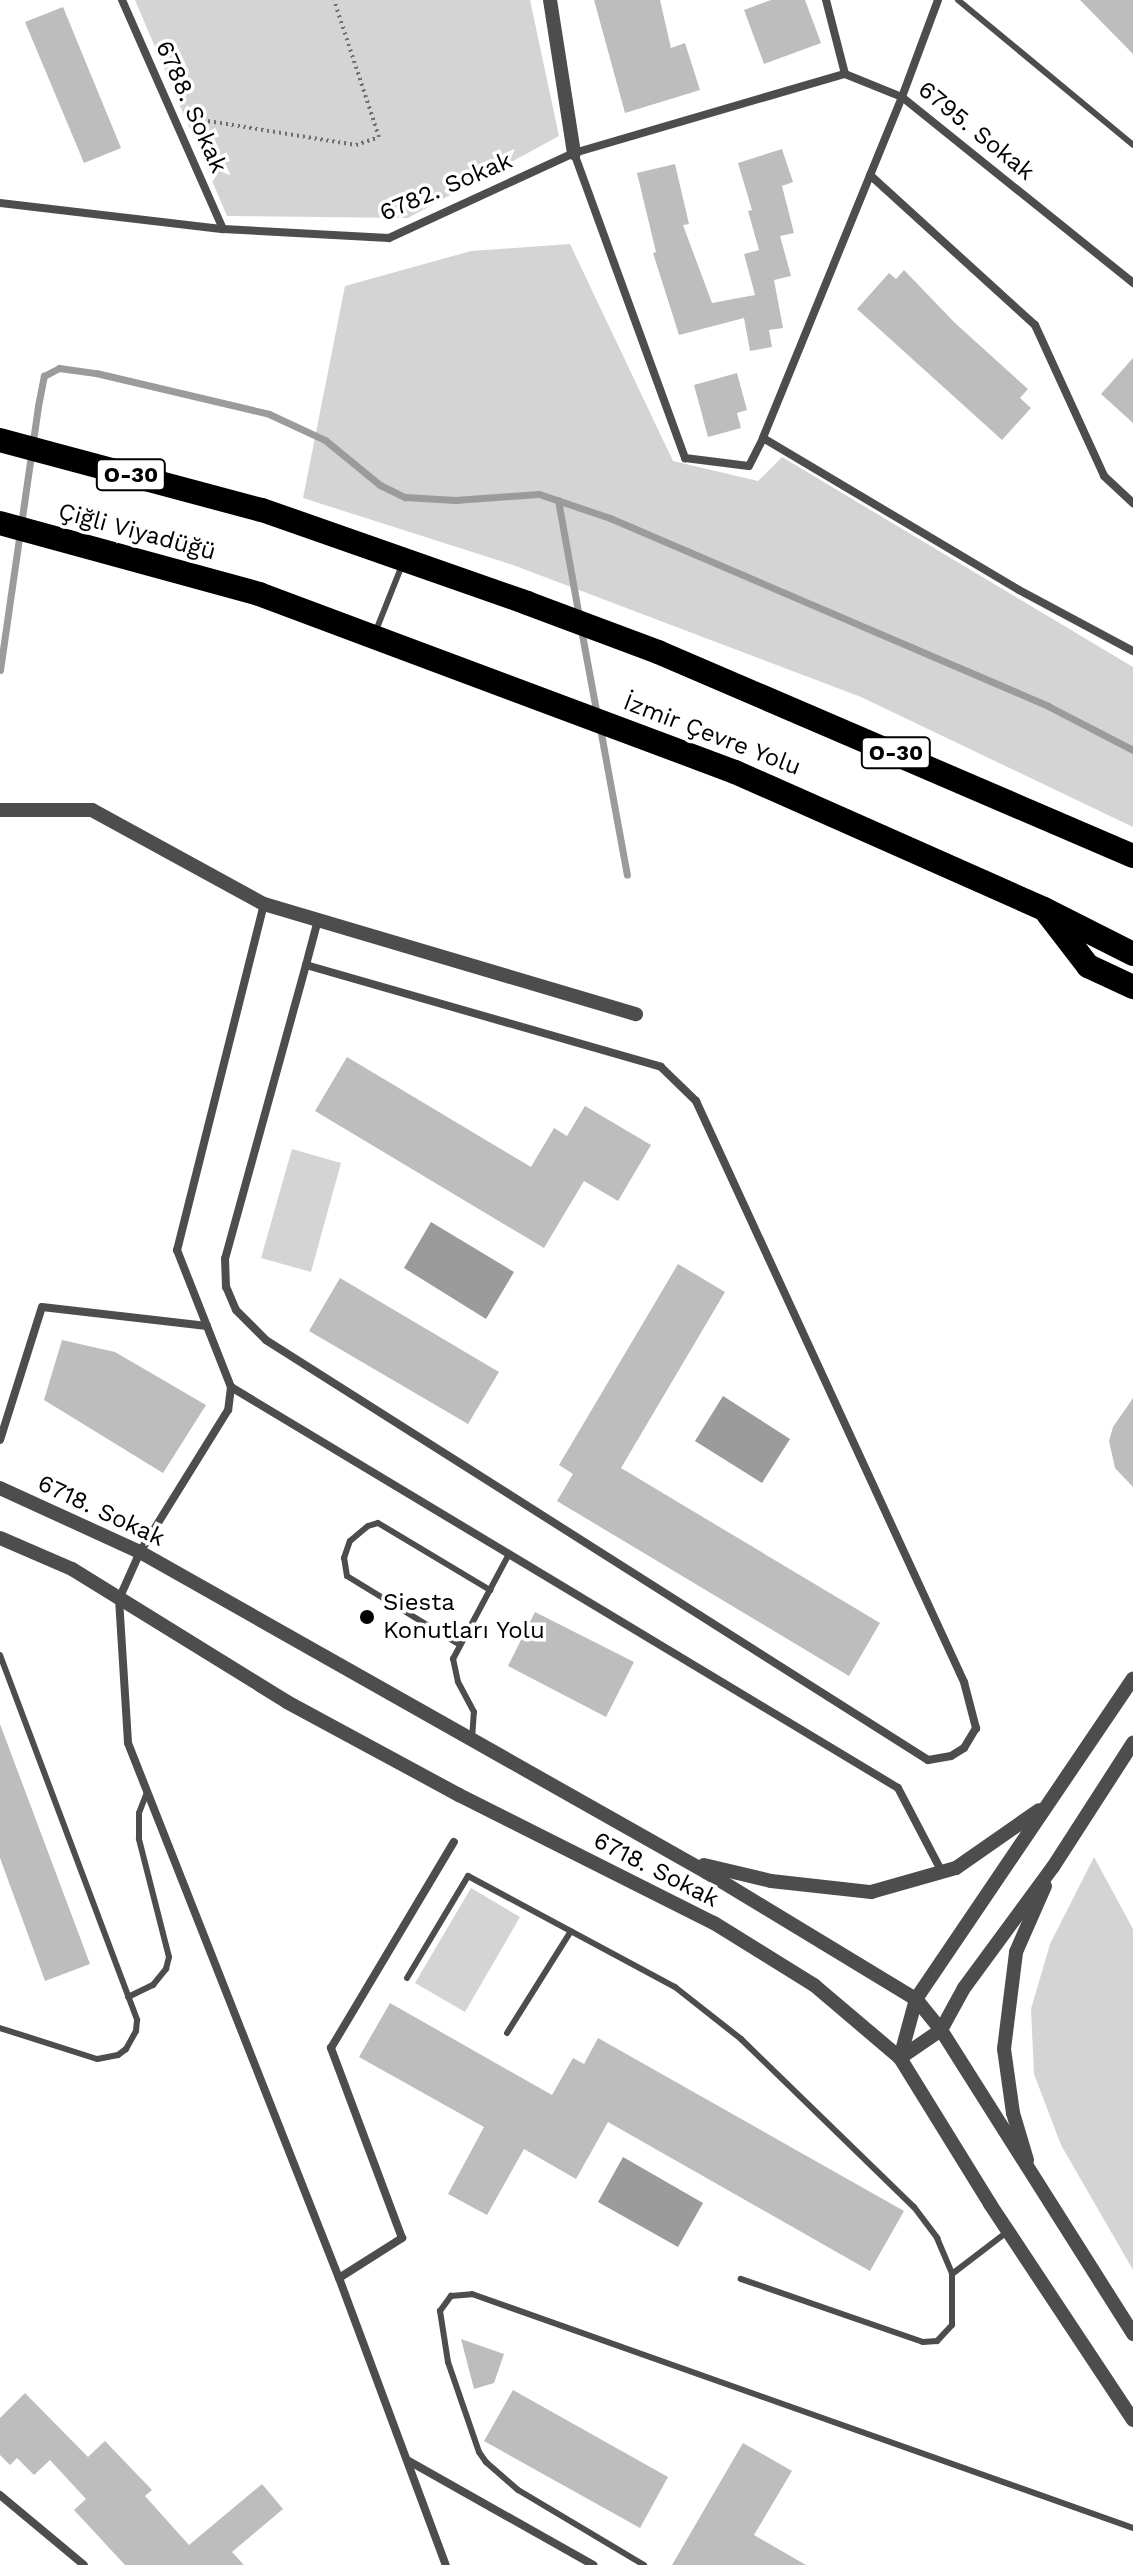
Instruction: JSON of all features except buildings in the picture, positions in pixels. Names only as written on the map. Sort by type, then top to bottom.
[{"type":"highway","name":"O-30","points":[[0,440],[262,510],[405,558],[658,652],[1133,856]]},
{"type":"highway","name":"Çiğli Viyadüğü","points":[[0,523],[259,594]]},
{"type":"highway","name":"İzmir Çevre Yolu","points":[[259,594],[735,772],[1044,909],[1133,954]]},
{"type":"highway","points":[[1044,909],[1088,966],[1133,987]]},
{"type":"street","name":"6788. Sokak","points":[[122,0],[223,229]]},
{"type":"street","points":[[550,0],[574,153],[685,458],[749,466],[902,97],[938,0]]},
{"type":"street","points":[[826,0],[845,74]]},
{"type":"street","name":"6782. Sokak","points":[[0,203],[223,229],[389,238],[574,153],[845,74]]},
{"type":"street","name":"6795. Sokak","points":[[845,74],[902,97],[1133,283]]},
{"type":"street","points":[[870,175],[1035,325],[1104,476],[1133,503]]},
{"type":"street","points":[[763,438],[1019,590],[1133,651]]},
{"type":"street","points":[[0,810],[92,810],[264,904],[636,1014]]},
{"type":"street","points":[[264,904],[177,1250],[231,1387],[228,1410],[140,1552],[119,1599],[128,1743],[339,2278],[446,2565]]},
{"type":"street","points":[[306,965],[661,1067],[696,1101],[964,1682],[976,1728],[964,1748],[951,1756],[928,1760],[266,1340],[236,1310],[226,1287],[225,1259],[318,920]]},
{"type":"street","points":[[0,1440],[42,1307],[207,1326]]},
{"type":"street","points":[[231,1387],[898,1788],[942,1872]]},
{"type":"street","name":"6718. Sokak","points":[[0,1488],[140,1552],[685,1861],[916,1999],[941,2030],[1133,2334]]},
{"type":"street","name":"6718. Sokak","points":[[0,1538],[72,1569],[287,1702],[714,1923],[814,1985],[900,2058],[1133,2420]]},
{"type":"street","points":[[900,2058],[916,1999],[1133,1679]]},
{"type":"street","points":[[900,2058],[941,2030],[989,1951],[1053,1867],[1133,1743]]},
{"type":"street","points":[[685,1861],[771,1881],[871,1892],[956,1868],[1046,1806]]},
{"type":"street","points":[[339,2278],[402,2238],[331,2048],[454,1842]]},
{"type":"street","points":[[1033,2178],[1013,2113],[1004,2049],[1016,1952],[1053,1867]]},
{"type":"street","points":[[407,2460],[593,2565]]},
{"type":"street","points":[[0,2495],[84,2565]]},
{"type":"lane","points":[[958,0],[1133,145]]},
{"type":"lane","points":[[374,635],[405,558]]},
{"type":"lane","points":[[460,1645],[347,1576],[344,1558],[350,1541],[358,1532],[378,1523],[490,1590]]},
{"type":"lane","points":[[471,1739],[474,1712],[458,1682],[453,1659],[509,1554]]},
{"type":"lane","points":[[0,1655],[137,2020],[136,2031],[126,2049],[108,2059],[97,2059],[0,2028]]},
{"type":"lane","points":[[128,1997],[161,1978],[169,1957],[139,1839],[139,1813],[147,1792]]},
{"type":"lane","points":[[407,1978],[468,1876],[675,1987],[741,2039],[914,2207],[937,2238],[952,2274],[952,2325],[943,2337],[930,2343],[741,2279]]},
{"type":"lane","points":[[507,2033],[571,1931]]},
{"type":"lane","points":[[952,2274],[1009,2231]]},
{"type":"lane","points":[[644,2565],[518,2490],[486,2462],[448,2362],[440,2311],[451,2296],[472,2294],[1132,2529]]},
{"type":"path","points":[[208,121],[356,145],[379,137],[334,0]]},
{"type":"shaded area","points":[[135,0],[530,0],[559,136],[408,218],[227,216]]},
{"type":"shaded area","points":[[570,244],[673,461],[758,481],[782,457],[1133,667],[1133,827],[861,697],[513,565],[303,498],[345,286],[471,251]]},
{"type":"shaded area","points":[[292,1149],[341,1163],[311,1272],[261,1258]]},
{"type":"shaded area","points":[[431,1222],[514,1272],[486,1319],[404,1268]]},
{"type":"shaded area","points":[[723,1396],[790,1439],[762,1483],[695,1441]]},
{"type":"shaded area","points":[[1094,1857],[1133,1929],[1133,2270],[1061,2145],[1034,2074],[1031,2009],[1050,1944]]},
{"type":"shaded area","points":[[471,1888],[520,1917],[465,2012],[415,1983]]},
{"type":"shaded area","points":[[623,2157],[703,2203],[678,2247],[598,2202]]},
{"type":"waterway","points":[[0,670],[38,406],[44,376],[59,368],[96,373],[269,414],[325,440],[380,485],[405,497],[455,500],[539,494],[610,518],[1048,706],[1133,750]]},
{"type":"waterway","points":[[558,500],[579,617]]},
{"type":"waterway","points":[[581,629],[597,715]]},
{"type":"waterway","points":[[600,728],[627,875]]},
{"type":"place","name":"Siesta Konutları Yolu","points":[[367,1617]]}]
